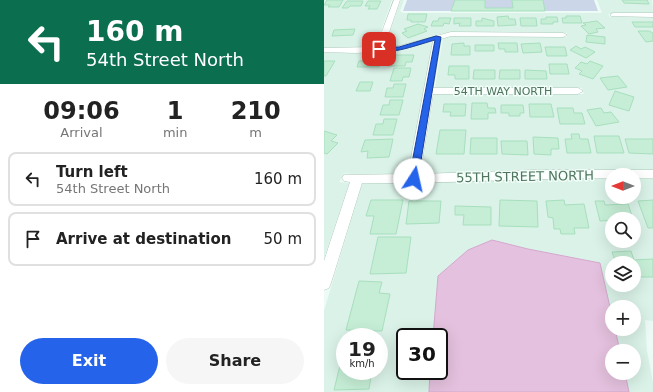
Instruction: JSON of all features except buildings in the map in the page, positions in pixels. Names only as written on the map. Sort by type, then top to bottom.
[{"type":"street","points":[[379,49],[397,0]]},
{"type":"street","points":[[613,15],[653,15]]},
{"type":"street","points":[[324,50],[356,51],[399,48],[451,34],[563,35]]},
{"type":"street","points":[[414,179],[438,37]]},
{"type":"street","name":"54TH WAY NORTH","points":[[429,91],[578,91]]},
{"type":"street","name":"55TH STREET NORTH","points":[[324,283],[353,179],[414,179],[537,174],[653,174]]},
{"type":"shaded area","points":[[324,0],[392,0],[375,47],[324,48]]},
{"type":"shaded area","points":[[401,0],[404,0],[400,11],[403,13],[602,13],[597,0],[652,0],[653,13],[608,14],[610,17],[653,17],[653,170],[641,170],[641,168],[605,168],[605,170],[537,170],[421,174],[434,94],[584,94],[582,88],[435,88],[443,38],[452,36],[567,37],[567,33],[452,32],[435,35],[399,46],[385,46]]},
{"type":"shaded area","points":[[407,0],[594,0],[598,11],[403,11]]},
{"type":"shaded area","points":[[433,42],[408,174],[359,175],[345,173],[339,182],[349,183],[324,258],[324,53],[356,53],[398,50]]},
{"type":"shaded area","points":[[538,179],[605,179],[605,204],[641,204],[641,179],[653,179],[653,321],[645,320],[647,351],[653,382],[653,392],[629,392],[626,380],[641,380],[641,344],[618,344],[617,336],[641,336],[641,300],[608,300],[607,292],[641,292],[641,256],[605,256],[605,285],[600,263],[528,249],[492,240],[438,276],[434,328],[396,328],[396,380],[430,380],[429,392],[324,392],[324,311],[362,184]]},
{"type":"shaded area","points":[[492,240],[528,249],[600,263],[605,292],[607,292],[608,300],[605,300],[605,336],[617,336],[618,344],[605,344],[605,380],[626,380],[629,392],[429,392],[430,380],[448,380],[448,328],[434,328],[438,276],[468,250]]},
{"type":"route","points":[[379,49],[399,48],[415,45],[438,37],[414,179]]}]
